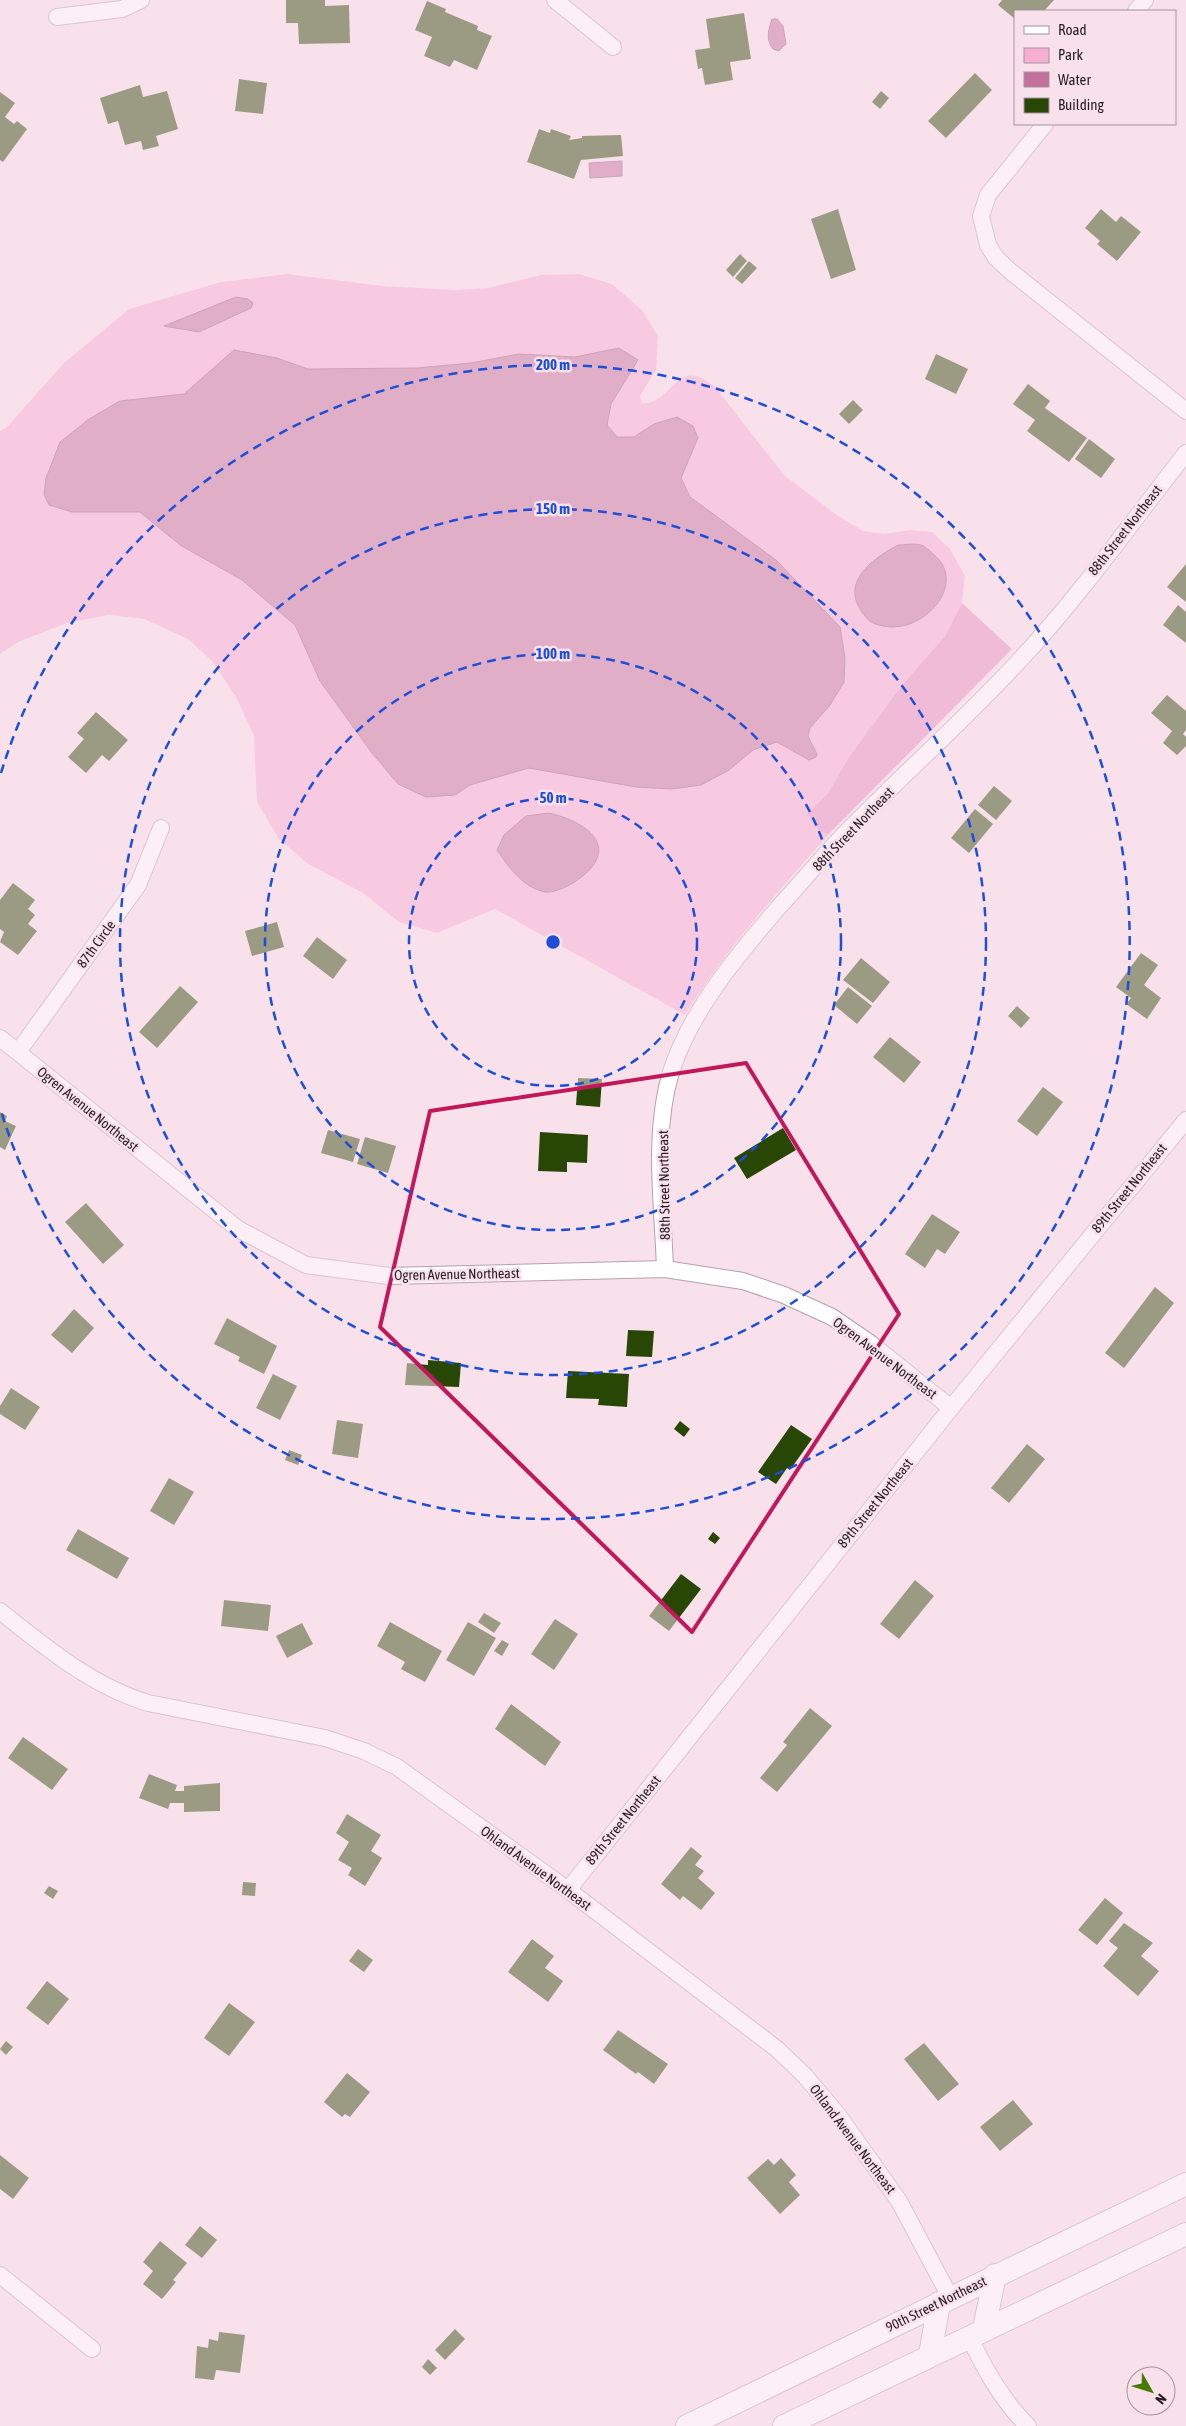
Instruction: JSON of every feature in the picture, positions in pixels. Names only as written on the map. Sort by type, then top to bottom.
[{"type":"main road","name":"90th Street Northeast","points":[[687,2426],[1186,2184]]},
{"type":"main road","points":[[784,2426],[1186,2234]]},
{"type":"main road","points":[[977,2333],[996,2275]]},
{"type":"main road","points":[[930,2355],[944,2300]]},
{"type":"street","points":[[57,17],[122,9],[142,0]]},
{"type":"street","points":[[555,0],[613,47]]},
{"type":"street","points":[[1137,10],[1145,0]]},
{"type":"street","points":[[1044,125],[988,195],[981,216],[988,245],[996,258],[1010,271],[1186,411]]},
{"type":"street","name":"88th Street Northeast","points":[[665,1269],[661,1155],[663,1109],[671,1073],[686,1034],[706,1001],[753,938],[835,844],[985,697],[1053,624],[1186,452]]},
{"type":"street","name":"87th Circle","points":[[18,1052],[138,885],[161,828]]},
{"type":"street","name":"Ogren Avenue Northeast","points":[[0,1038],[238,1229],[306,1265],[388,1276],[665,1269],[742,1281],[784,1295],[832,1317],[870,1343],[951,1408]]},
{"type":"street","name":"89th Street Northeast","points":[[568,1890],[951,1408],[1186,1120]]},
{"type":"street","name":"Ohland Avenue Northeast","points":[[3,1619],[89,1677],[126,1696],[148,1703],[325,1738],[370,1754],[397,1768],[568,1890],[777,2049],[806,2076],[838,2115],[899,2201],[944,2300]]},
{"type":"street","points":[[0,2276],[92,2350]]},
{"type":"street","points":[[977,2333],[984,2367],[1016,2415],[1028,2426]]},
{"type":"highlighted area","points":[[746,1063],[899,1314],[692,1632],[380,1327],[430,1111]]},
{"type":"green space","points":[[287,274],[383,286],[456,290],[488,288],[541,275],[579,274],[612,284],[642,310],[658,336],[656,370],[640,396],[642,403],[652,402],[661,397],[683,378],[692,376],[702,378],[716,388],[784,475],[837,515],[863,531],[883,534],[910,530],[932,532],[950,549],[965,576],[962,603],[945,636],[902,685],[849,757],[828,793],[807,814],[820,832],[829,834],[735,944],[685,1015],[495,909],[437,933],[399,922],[363,893],[308,864],[279,839],[257,802],[254,736],[236,697],[212,661],[188,639],[144,619],[108,615],[67,623],[18,642],[0,654],[0,431],[6,428],[64,363],[129,309],[221,282]],"holes":[[[236,297],[251,308],[199,332],[164,326]],[[619,348],[638,360],[611,404],[607,425],[617,438],[634,437],[654,424],[694,448],[681,478],[690,497],[776,560],[819,606],[830,705],[810,728],[808,736],[814,746],[809,760],[777,742],[753,750],[742,759],[636,787],[529,768],[470,785],[455,795],[398,784],[372,753],[320,681],[295,625],[242,580],[180,545],[140,512],[72,512],[49,505],[44,494],[46,478],[60,443],[89,419],[120,401],[184,394],[234,351],[277,358],[308,369],[417,368],[471,363],[519,354],[575,357]]]},
{"type":"shaded area","points":[[962,603],[1012,649],[829,834],[820,832],[807,814],[828,793],[849,757],[902,685],[945,636]]},
{"type":"water","points":[[772,19],[777,19],[783,26],[786,44],[779,51],[773,49],[769,41],[768,34]]},
{"type":"water","points":[[622,161],[622,176],[590,178],[589,163]]},
{"type":"water","points":[[236,297],[248,299],[253,303],[251,308],[199,332],[164,326]]},
{"type":"water","points":[[619,348],[638,360],[611,404],[607,425],[617,437],[634,437],[654,424],[677,417],[693,426],[698,438],[681,478],[690,497],[776,560],[840,627],[845,658],[844,682],[830,705],[810,728],[808,736],[817,754],[816,757],[809,760],[777,742],[753,750],[729,770],[701,785],[672,789],[636,787],[529,768],[470,785],[455,795],[426,797],[398,784],[372,753],[320,681],[295,625],[242,580],[180,545],[140,512],[72,512],[49,505],[44,494],[46,478],[60,442],[89,419],[120,401],[184,394],[234,350],[277,358],[308,369],[417,368],[471,363],[519,354],[575,357]]},
{"type":"water","points":[[898,545],[921,545],[933,554],[943,566],[946,579],[944,593],[925,616],[911,623],[895,627],[879,625],[869,620],[856,601],[855,590],[857,581],[870,564]]},
{"type":"water","points":[[549,813],[578,824],[589,831],[596,840],[599,849],[596,860],[588,871],[573,883],[556,891],[545,892],[537,890],[523,881],[497,850],[504,835],[526,816]]},
{"type":"building","points":[[286,0],[325,0],[325,6],[349,5],[350,43],[299,44],[298,23],[286,23]]},
{"type":"building","points":[[1002,0],[1054,0],[1045,10],[1014,10],[1014,18],[998,5]]},
{"type":"building","points":[[427,1],[446,9],[445,12],[478,26],[477,30],[492,36],[477,70],[454,60],[450,67],[424,56],[432,37],[415,30]]},
{"type":"building","points":[[744,13],[751,59],[730,62],[733,80],[705,85],[702,68],[698,69],[695,50],[710,48],[706,19]]},
{"type":"building","points":[[975,73],[992,90],[946,138],[928,121]]},
{"type":"building","points":[[239,79],[267,83],[263,114],[235,111]]},
{"type":"building","points":[[140,85],[143,97],[167,91],[178,129],[156,136],[159,146],[143,150],[141,141],[125,145],[118,121],[108,124],[100,98]]},
{"type":"building","points":[[881,91],[889,98],[880,109],[872,102]]},
{"type":"building","points":[[0,92],[15,103],[5,117],[14,124],[17,121],[27,129],[3,162],[0,160]]},
{"type":"building","points":[[539,129],[550,133],[551,129],[571,136],[569,140],[582,138],[582,136],[621,135],[623,156],[581,160],[574,179],[527,162]]},
{"type":"building","points":[[838,209],[856,270],[831,279],[811,219]]},
{"type":"building","points":[[1101,209],[1116,222],[1121,216],[1141,232],[1117,261],[1097,244],[1100,241],[1085,228]]},
{"type":"building","points":[[740,254],[747,261],[733,277],[726,270]]},
{"type":"building","points":[[749,261],[757,268],[742,284],[735,278]]},
{"type":"building","points":[[936,354],[968,369],[956,394],[925,379]]},
{"type":"building","points":[[1028,384],[1050,401],[1045,408],[1087,438],[1069,462],[1027,431],[1035,420],[1013,404]]},
{"type":"building","points":[[853,400],[863,410],[849,424],[839,414]]},
{"type":"building","points":[[1089,439],[1115,459],[1101,478],[1075,459]]},
{"type":"building","points":[[1186,564],[1186,602],[1167,587]]},
{"type":"building","points":[[1178,605],[1186,612],[1186,643],[1163,625]]},
{"type":"building","points":[[1167,695],[1186,711],[1186,730],[1183,734],[1186,737],[1186,746],[1177,755],[1163,743],[1172,731],[1151,713]]},
{"type":"building","points":[[96,712],[128,740],[109,761],[102,755],[86,773],[68,757],[84,739],[77,733]]},
{"type":"building","points":[[994,786],[1012,801],[996,820],[978,805]]},
{"type":"building","points":[[975,809],[993,824],[969,853],[951,838]]},
{"type":"building","points":[[13,883],[35,900],[28,909],[35,915],[28,924],[37,931],[18,955],[0,942],[4,932],[0,929],[0,900]]},
{"type":"building","points":[[277,922],[284,947],[252,956],[245,931]]},
{"type":"building","points":[[317,937],[347,960],[333,979],[303,956]]},
{"type":"building","points":[[1141,953],[1158,965],[1144,985],[1161,998],[1147,1019],[1126,1004],[1131,998],[1116,987]]},
{"type":"building","points":[[861,958],[890,982],[873,1003],[843,980]]},
{"type":"building","points":[[180,986],[198,1002],[157,1048],[139,1032]]},
{"type":"building","points":[[848,987],[872,1006],[857,1024],[834,1005]]},
{"type":"building","points":[[1017,1006],[1030,1018],[1021,1028],[1008,1016]]},
{"type":"building","points":[[890,1037],[921,1062],[904,1083],[873,1057]]},
{"type":"building","points":[[578,1078],[602,1079],[600,1107],[576,1105]]},
{"type":"building","points":[[1043,1087],[1063,1102],[1037,1136],[1017,1121]]},
{"type":"building","points":[[0,1112],[7,1116],[5,1121],[16,1126],[5,1150],[0,1147]]},
{"type":"building","points":[[783,1128],[796,1150],[747,1179],[734,1158]]},
{"type":"building","points":[[328,1130],[360,1139],[353,1162],[321,1153]]},
{"type":"building","points":[[540,1132],[588,1135],[587,1163],[567,1162],[567,1172],[538,1171]]},
{"type":"building","points":[[365,1137],[396,1146],[388,1173],[357,1164]]},
{"type":"building","points":[[86,1203],[124,1245],[103,1264],[65,1222]]},
{"type":"building","points":[[932,1214],[960,1232],[945,1254],[937,1249],[925,1268],[905,1254]]},
{"type":"building","points":[[1155,1287],[1174,1303],[1124,1368],[1105,1353]]},
{"type":"building","points":[[74,1309],[94,1328],[72,1353],[51,1335]]},
{"type":"building","points":[[227,1318],[277,1346],[264,1374],[238,1361],[240,1357],[214,1344]]},
{"type":"building","points":[[628,1330],[654,1331],[652,1357],[626,1356]]},
{"type":"building","points":[[428,1360],[461,1363],[459,1387],[405,1385],[407,1363],[428,1365]]},
{"type":"building","points":[[568,1371],[629,1374],[627,1407],[598,1405],[599,1399],[566,1398]]},
{"type":"building","points":[[273,1374],[297,1386],[280,1420],[256,1408]]},
{"type":"building","points":[[11,1388],[40,1407],[25,1430],[0,1414],[0,1406]]},
{"type":"building","points":[[337,1420],[363,1424],[358,1458],[332,1454]]},
{"type":"building","points":[[680,1421],[690,1429],[684,1437],[674,1429]]},
{"type":"building","points":[[791,1425],[812,1439],[790,1470],[787,1468],[776,1484],[758,1472]]},
{"type":"building","points":[[1027,1444],[1045,1459],[1009,1503],[991,1488]]},
{"type":"building","points":[[289,1450],[302,1455],[298,1465],[285,1460]]},
{"type":"building","points":[[169,1478],[194,1492],[174,1525],[150,1511]]},
{"type":"building","points":[[78,1529],[129,1558],[117,1579],[66,1550]]},
{"type":"building","points":[[713,1532],[720,1538],[715,1544],[708,1539]]},
{"type":"building","points":[[681,1574],[701,1589],[669,1631],[649,1616]]},
{"type":"building","points":[[915,1580],[934,1596],[899,1639],[880,1624]]},
{"type":"building","points":[[224,1600],[271,1605],[268,1631],[221,1626]]},
{"type":"building","points":[[484,1613],[501,1623],[494,1633],[478,1622]]},
{"type":"building","points":[[555,1619],[578,1634],[554,1670],[531,1654]]},
{"type":"building","points":[[390,1622],[442,1651],[425,1682],[401,1669],[405,1662],[377,1646]]},
{"type":"building","points":[[468,1622],[496,1638],[474,1676],[446,1660]]},
{"type":"building","points":[[302,1623],[313,1644],[287,1658],[276,1636]]},
{"type":"building","points":[[502,1640],[509,1644],[502,1656],[494,1651]]},
{"type":"building","points":[[511,1704],[561,1742],[545,1766],[495,1729]]},
{"type":"building","points":[[810,1708],[832,1726],[777,1792],[760,1778],[787,1745],[783,1742]]},
{"type":"building","points":[[23,1737],[68,1769],[52,1790],[8,1758]]},
{"type":"building","points":[[149,1774],[177,1785],[175,1791],[184,1791],[184,1786],[220,1783],[220,1811],[184,1812],[184,1803],[170,1803],[168,1809],[139,1798]]},
{"type":"building","points":[[347,1814],[381,1835],[371,1851],[382,1858],[365,1886],[348,1875],[352,1868],[338,1860],[349,1842],[336,1833]]},
{"type":"building","points":[[691,1847],[702,1856],[695,1865],[704,1871],[698,1878],[715,1893],[701,1910],[683,1896],[680,1900],[661,1884]]},
{"type":"building","points":[[243,1882],[256,1883],[255,1896],[242,1895]]},
{"type":"building","points":[[49,1886],[58,1891],[53,1899],[44,1893]]},
{"type":"building","points":[[1105,1898],[1123,1913],[1097,1945],[1078,1930]]},
{"type":"building","points":[[1124,1923],[1153,1943],[1141,1956],[1159,1971],[1138,1996],[1103,1966],[1118,1948],[1109,1941]]},
{"type":"building","points":[[532,1939],[554,1956],[545,1968],[563,1981],[548,2002],[508,1972]]},
{"type":"building","points":[[358,1949],[373,1960],[364,1972],[349,1961]]},
{"type":"building","points":[[47,1981],[69,1999],[48,2025],[26,2008]]},
{"type":"building","points":[[229,2003],[255,2022],[229,2056],[204,2038]]},
{"type":"building","points":[[618,2030],[668,2064],[654,2084],[638,2072],[636,2074],[603,2050]]},
{"type":"building","points":[[6,2041],[13,2047],[6,2055],[0,2049]]},
{"type":"building","points":[[924,2043],[959,2084],[938,2101],[904,2059]]},
{"type":"building","points":[[347,2073],[370,2092],[350,2117],[345,2114],[342,2117],[324,2102]]},
{"type":"building","points":[[1013,2100],[1033,2124],[1000,2151],[980,2127]]},
{"type":"building","points":[[0,2155],[29,2178],[13,2199],[0,2189]]},
{"type":"building","points":[[781,2158],[796,2175],[789,2182],[800,2195],[780,2214],[747,2178],[768,2159],[774,2165]]},
{"type":"building","points":[[200,2226],[217,2240],[202,2258],[185,2245]]},
{"type":"building","points":[[160,2241],[187,2263],[173,2280],[176,2282],[162,2299],[143,2284],[153,2271],[143,2262]]},
{"type":"building","points":[[455,2329],[465,2339],[445,2360],[435,2350]]},
{"type":"building","points":[[219,2332],[245,2335],[240,2373],[216,2370],[214,2380],[195,2378],[197,2346],[208,2348],[209,2339],[218,2341]]},
{"type":"building","points":[[428,2359],[437,2368],[430,2375],[422,2367]]}]
